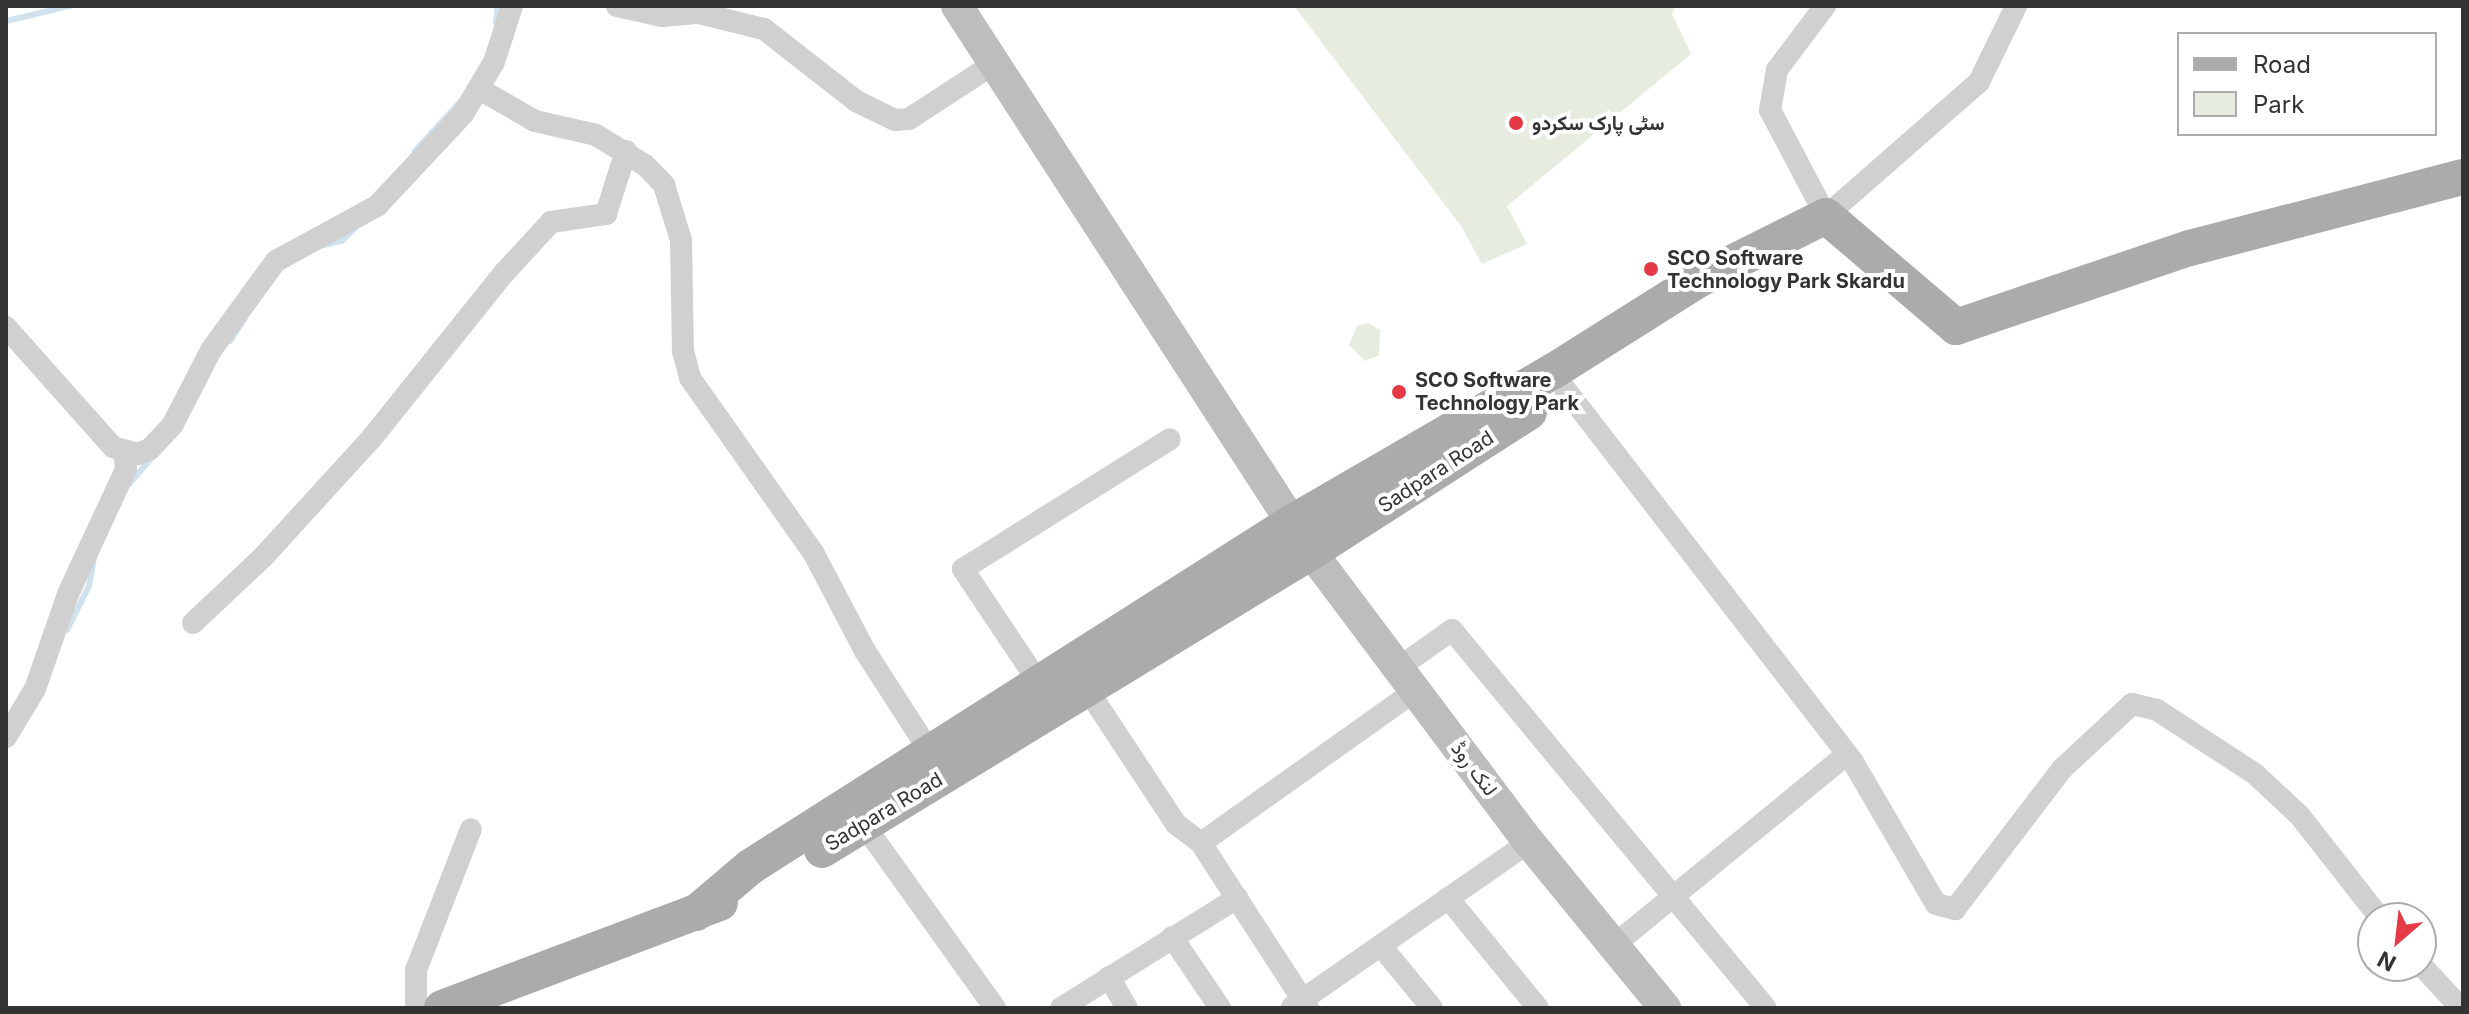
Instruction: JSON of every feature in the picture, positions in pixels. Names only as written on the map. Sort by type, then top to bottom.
[{"type":"main road","name":"لنک روڈ","points":[[957,6],[1311,552],[1529,842],[1665,1008]]},
{"type":"main road","points":[[1771,239],[1826,216],[1956,327],[2190,248],[2463,177]]},
{"type":"main road","name":"Sadpara Road","points":[[696,913],[762,887],[864,825],[1039,683],[1291,523],[1771,239]]},
{"type":"main road","name":"Sadpara Road","points":[[696,913],[750,867],[938,764],[1087,689],[1311,552],[1711,295],[1771,239]]},
{"type":"main road","points":[[442,1008],[696,913]]},
{"type":"street","points":[[6,327],[91,425],[124,451],[138,454],[150,449],[173,424],[211,350],[276,261],[377,206],[481,90],[512,6]]},
{"type":"street","points":[[617,6],[662,16],[699,13],[764,29],[856,101],[895,120],[909,119],[995,63]]},
{"type":"street","points":[[1825,6],[1777,70],[1770,110],[1826,216],[1979,82],[2016,6]]},
{"type":"street","points":[[481,90],[535,121],[596,135],[626,151],[664,185],[678,218],[685,302],[683,351],[690,378],[814,554],[865,651],[938,764]]},
{"type":"street","points":[[193,623],[264,556],[371,439],[505,272],[551,222],[606,214],[626,151]]},
{"type":"street","points":[[1565,389],[1847,754],[1936,904],[1955,909],[2062,769],[2126,706],[2148,707],[2204,738],[2283,798],[2367,902]]},
{"type":"street","points":[[1039,683],[963,569],[1170,439]]},
{"type":"street","points":[[6,737],[35,689],[68,594],[126,469],[124,451]]},
{"type":"street","points":[[1201,843],[1406,679],[1452,630],[1671,898],[1766,1008]]},
{"type":"street","points":[[1087,689],[1176,824],[1201,843],[1301,1006],[1529,842]]},
{"type":"street","points":[[1614,945],[1847,754]]},
{"type":"street","points":[[864,825],[995,1008]]},
{"type":"street","points":[[416,1008],[416,970],[471,829]]},
{"type":"street","points":[[1061,1008],[1237,898]]},
{"type":"street","points":[[1448,898],[1538,1008]]},
{"type":"street","points":[[1172,937],[1220,1008]]},
{"type":"street","points":[[1381,946],[1432,1008]]},
{"type":"street","points":[[1109,977],[1127,1008]]},
{"type":"street","points":[[2437,982],[2461,1008]]},
{"type":"green space","points":[[1294,6],[1676,6],[1672,14],[1691,54],[1507,206],[1527,244],[1482,264],[1461,226]]},
{"type":"green space","points":[[1368,323],[1380,330],[1379,355],[1365,361],[1349,345],[1357,326]]},
{"type":"waterway","points":[[6,21],[70,6]]},
{"type":"waterway","points":[[496,22],[498,6]]},
{"type":"waterway","points":[[415,151],[461,101]]},
{"type":"waterway","points":[[324,245],[342,241],[355,228]]},
{"type":"waterway","points":[[230,341],[245,318]]},
{"type":"waterway","points":[[129,484],[153,456]]},
{"type":"waterway","points":[[67,630],[89,586],[94,559]]},
{"type":"place","name":"سٹی پارک سکردو","points":[[1516,123]]},
{"type":"place","name":"SCO Software Technology Park Skardu","points":[[1651,269]]},
{"type":"place","name":"SCO Software Technology Park","points":[[1399,392]]}]
